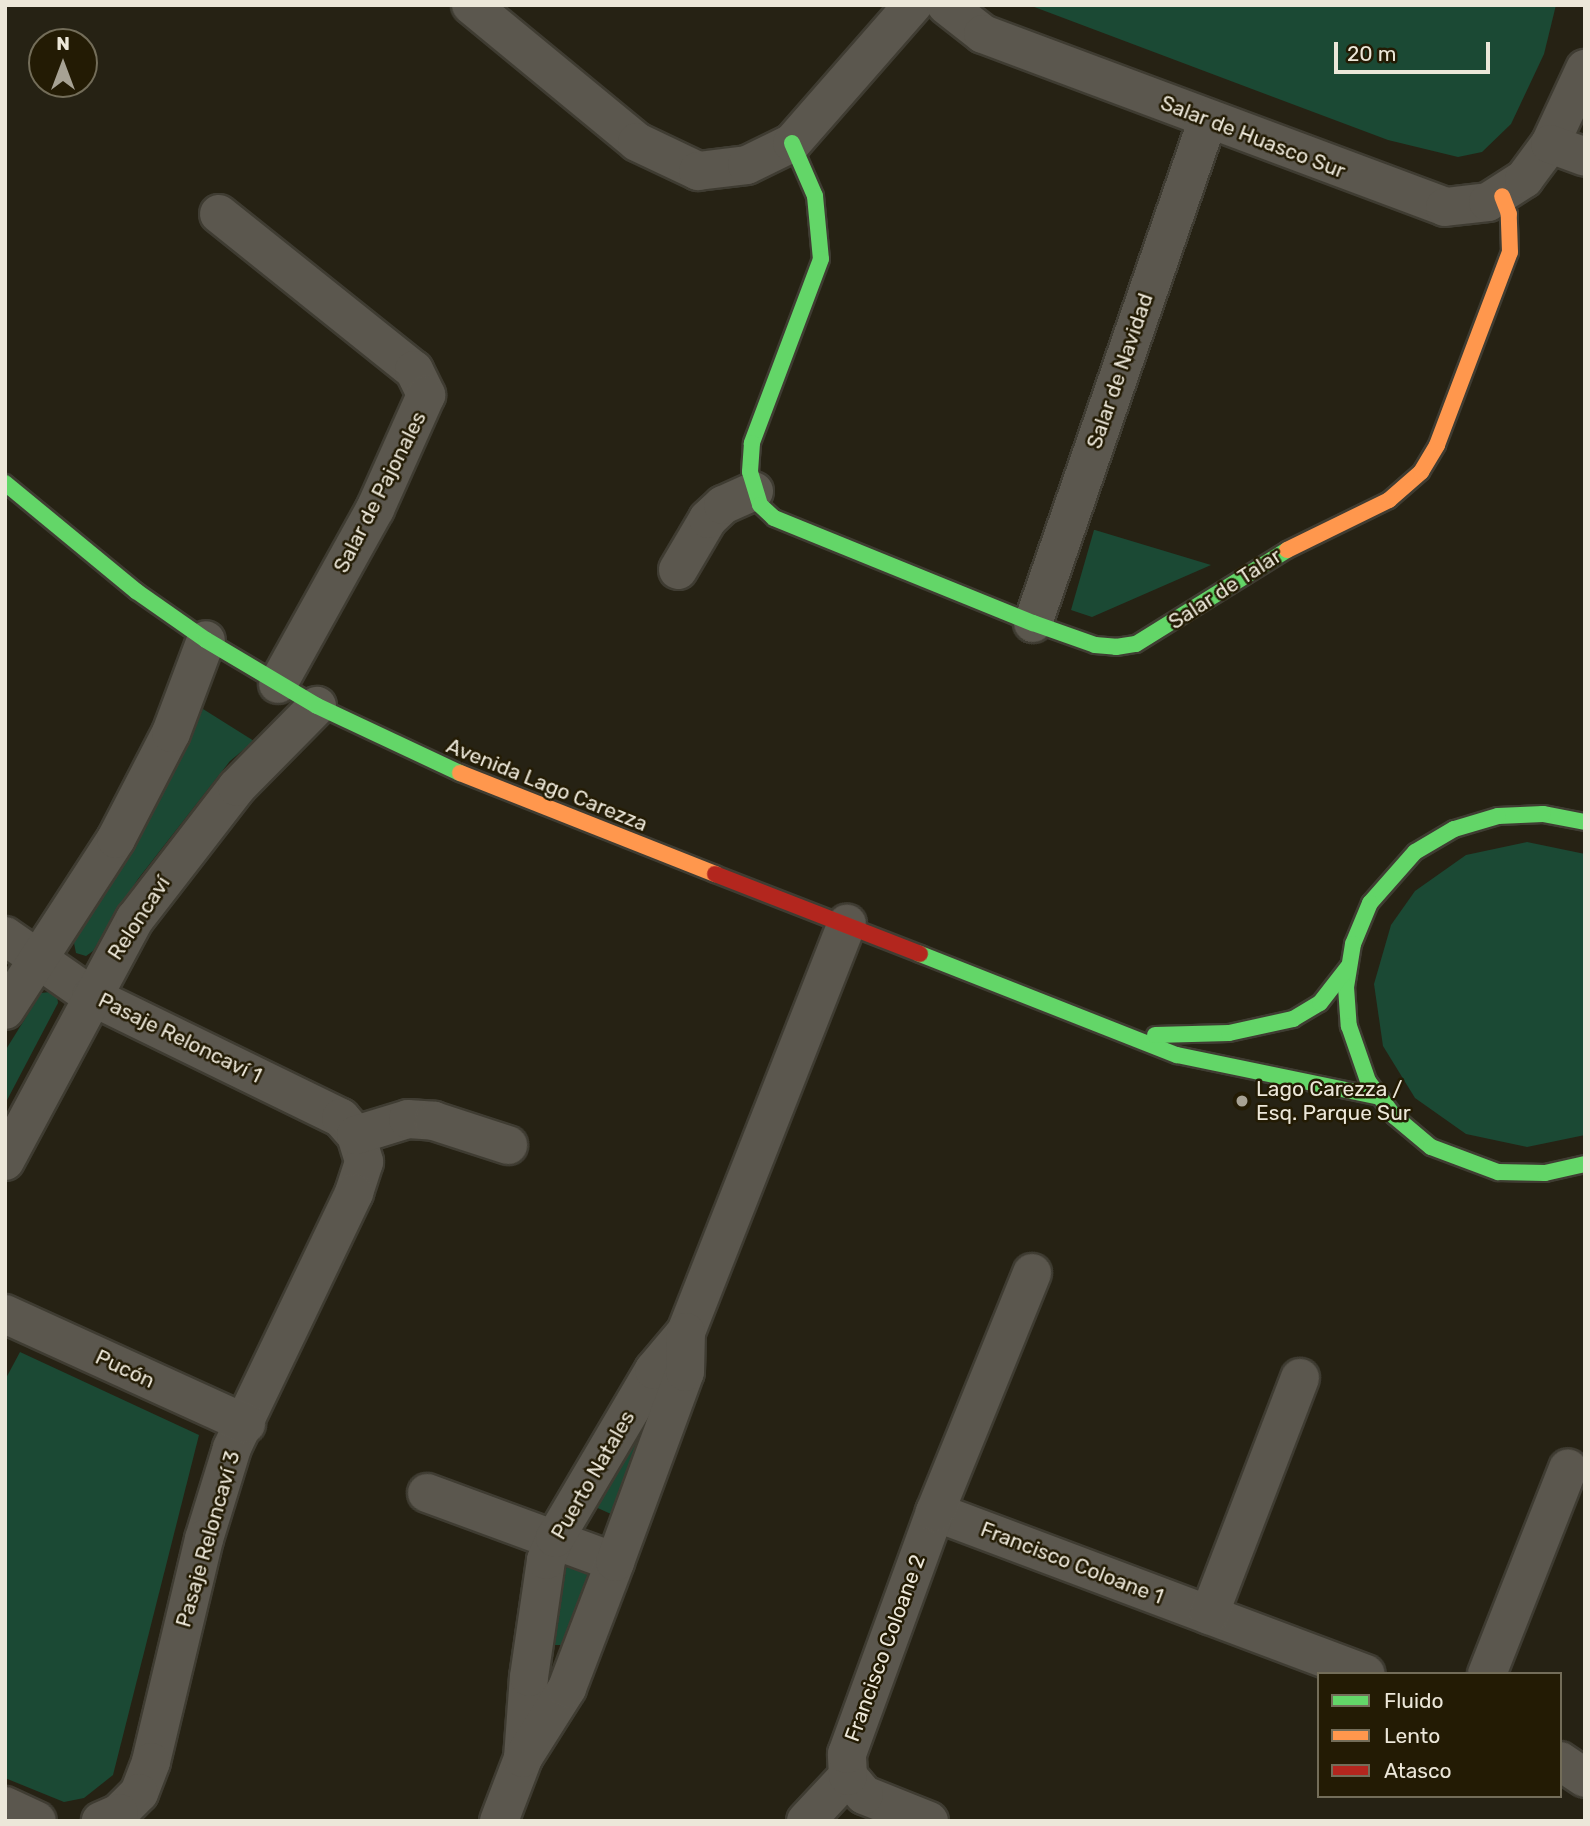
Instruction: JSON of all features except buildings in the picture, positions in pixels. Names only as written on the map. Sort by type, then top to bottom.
[{"type":"street","points":[[471,5],[620,129],[676,164],[698,171],[726,171],[768,159],[792,143],[914,5]]},
{"type":"street","name":"Salar de Huasco Sur","points":[[946,5],[983,34],[1434,205],[1475,205],[1502,196],[1524,179],[1550,144],[1585,69]]},
{"type":"street","name":"Salar de Navidad","points":[[1033,623],[1208,120]]},
{"type":"street","points":[[678,570],[708,519],[723,506],[754,491],[752,443],[821,259],[815,196],[792,143]]},
{"type":"street","points":[[1550,144],[1585,157]]},
{"type":"street","name":"Salar de Talar","points":[[754,491],[760,506],[774,518],[1033,623],[1095,645],[1136,644],[1264,561],[1389,500],[1405,487],[1437,445],[1510,252],[1509,214],[1502,196]]},
{"type":"street","name":"Salar de Pajonales","points":[[219,214],[414,370],[426,395],[375,509],[278,684]]},
{"type":"street","name":"Avenida Lago Carezza","points":[[5,483],[117,577],[206,640],[317,706],[444,768],[1125,1032],[1177,1055],[1379,1097]]},
{"type":"street","points":[[5,1010],[116,839],[171,733],[206,640]]},
{"type":"street","name":"Reloncaví","points":[[5,1161],[91,996],[135,919],[204,826],[317,706]]},
{"type":"street","points":[[1579,1170],[1497,1172],[1452,1158],[1412,1132],[1379,1097],[1360,1063],[1349,1026],[1348,967],[1370,903],[1398,867],[1434,839],[1475,821],[1520,813],[1585,822]]},
{"type":"street","name":"Puerto Natales","points":[[523,1758],[529,1678],[546,1560],[555,1538],[654,1370],[686,1332],[847,925]]},
{"type":"street","name":"Pasaje Reloncaví 1","points":[[5,936],[91,996],[319,1105],[341,1118],[356,1135]]},
{"type":"street","name":"Avenida Lago Carezza","points":[[1125,1032],[1171,1036],[1229,1033],[1293,1019],[1320,1003],[1348,967]]},
{"type":"street","points":[[356,1135],[408,1119],[434,1121],[508,1145]]},
{"type":"street","name":"Pasaje Reloncaví 3","points":[[101,1821],[119,1813],[139,1793],[151,1762],[204,1539],[232,1448],[246,1424],[355,1193],[364,1162],[356,1135]]},
{"type":"street","name":"Francisco Coloane 2","points":[[848,1776],[847,1754],[935,1512],[1032,1273]]},
{"type":"street","name":"Pucón","points":[[7,1320],[246,1424]]},
{"type":"street","name":"Puerto Natales","points":[[499,1821],[523,1758],[566,1688],[615,1562],[685,1372],[686,1332]]},
{"type":"street","points":[[1209,1615],[1300,1378]]},
{"type":"street","points":[[1488,1672],[1568,1468]]},
{"type":"street","points":[[427,1493],[615,1562]]},
{"type":"street","name":"Francisco Coloane 1","points":[[935,1512],[1360,1672]]},
{"type":"street","points":[[1562,1762],[1585,1778]]},
{"type":"street","points":[[806,1821],[848,1776],[864,1796],[929,1821]]},
{"type":"street","points":[[5,1806],[37,1821]]},
{"type":"green space","points":[[1029,5],[1556,5],[1544,54],[1511,124],[1482,152],[1458,157],[1388,140]]},
{"type":"green space","points":[[1094,530],[1211,565],[1092,617],[1071,610]]},
{"type":"green space","points":[[203,709],[254,741],[230,761],[138,879],[93,951],[86,956],[76,953],[74,943],[79,932],[135,846]]},
{"type":"green space","points":[[1527,842],[1585,854],[1585,1135],[1527,1147],[1466,1134],[1415,1098],[1383,1046],[1374,984],[1391,925],[1415,891],[1466,855]]},
{"type":"green space","points":[[50,992],[57,995],[58,1003],[5,1104],[5,1051],[41,993]]},
{"type":"green space","points":[[20,1352],[199,1435],[113,1775],[84,1798],[64,1802],[5,1778],[5,1380]]},
{"type":"green space","points":[[635,1433],[641,1435],[611,1514],[591,1505]]},
{"type":"green space","points":[[568,1558],[592,1564],[561,1645],[555,1645],[553,1636]]},
{"type":"traffic: fast","points":[[792,143],[815,196],[821,259],[752,443],[750,472],[760,505],[774,518],[1033,623],[1095,645],[1116,647],[1136,644],[1287,550]]},
{"type":"traffic: fast","points":[[5,483],[136,591],[206,640],[317,706],[460,773]]},
{"type":"traffic: fast","points":[[1585,822],[1543,814],[1498,816],[1454,829],[1415,852],[1370,903],[1353,944],[1346,987],[1349,1026],[1368,1081],[1394,1116],[1431,1147],[1498,1172],[1545,1173],[1585,1164]]},
{"type":"traffic: fast","points":[[920,954],[1177,1055],[1379,1097]]},
{"type":"traffic: fast","points":[[1155,1035],[1229,1033],[1293,1019],[1320,1003],[1348,967]]},
{"type":"traffic: slow","points":[[1287,550],[1389,500],[1421,472],[1437,445],[1510,252],[1509,214],[1502,196]]},
{"type":"traffic: slow","points":[[460,773],[715,874]]},
{"type":"traffic: jam","points":[[715,874],[920,954]]},
{"type":"place","name":"Lago Carezza / Esq. Parque Sur","points":[[1242,1101]]}]
